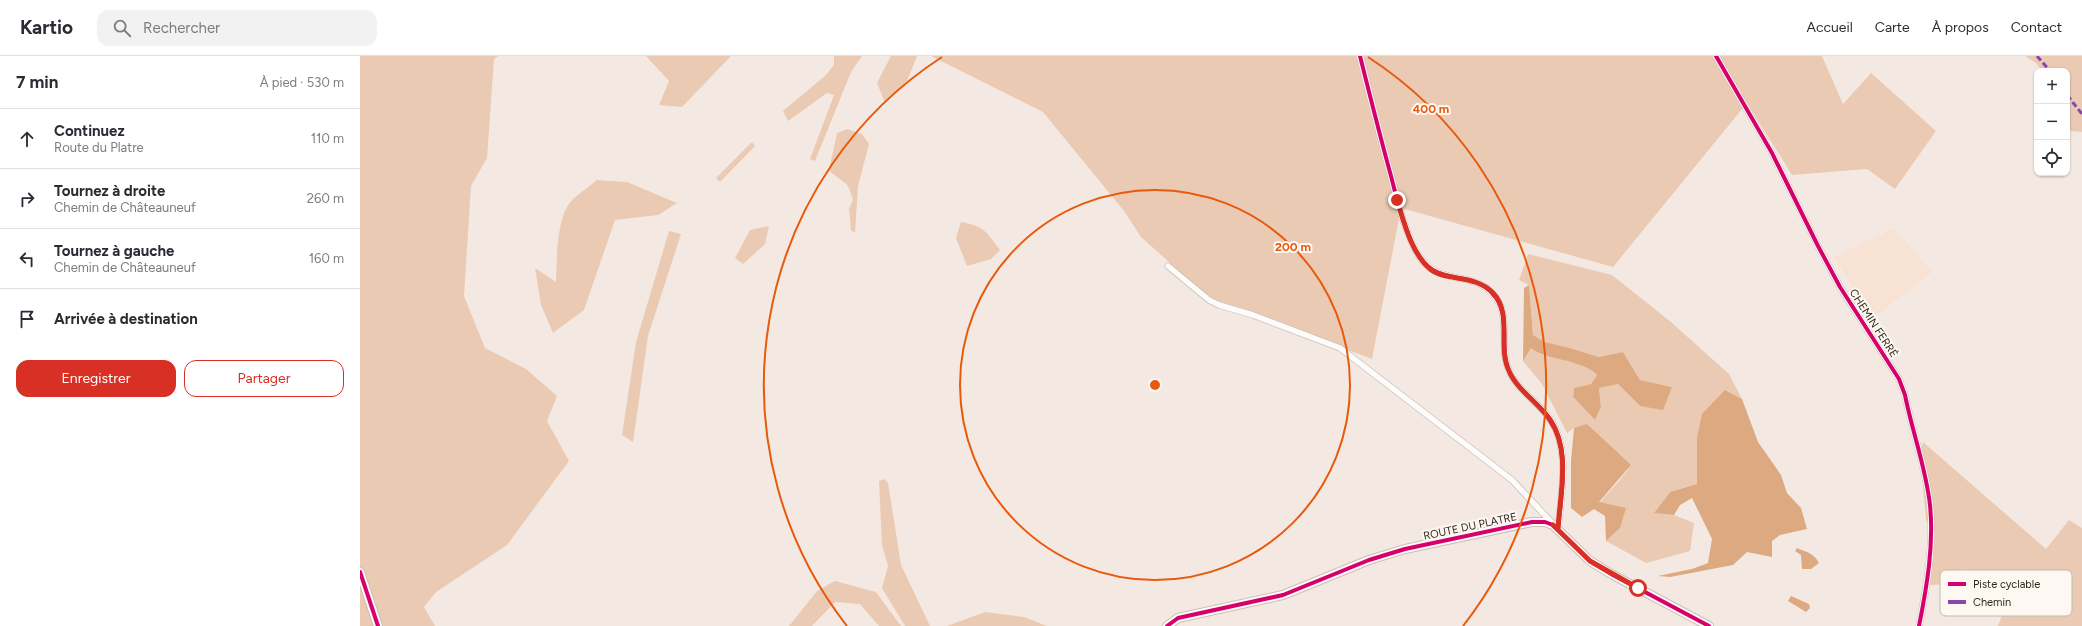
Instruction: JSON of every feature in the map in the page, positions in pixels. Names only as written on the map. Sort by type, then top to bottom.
[{"type":"street","points":[[1360,56],[1397,200],[1418,256],[1429,269],[1439,274],[1481,285],[1492,292],[1500,302],[1504,316],[1504,352],[1509,372],[1550,420],[1560,442],[1563,469],[1556,527]]},
{"type":"street","name":"CHEMIN FERRÉ","points":[[1716,56],[1772,153],[1836,280],[1899,379],[1905,395],[1930,504],[1931,534],[1925,597],[1919,626]]},
{"type":"street","points":[[1168,266],[1210,300],[1219,305],[1253,314],[1340,348],[1512,480],[1590,561],[1613,576],[1709,626]]},
{"type":"street","name":"ROUTE DU PLATRE","points":[[1167,626],[1178,618],[1212,609],[1283,595],[1369,560],[1405,549],[1532,522],[1546,522],[1556,527]]},
{"type":"street","points":[[360,572],[378,626]]},
{"type":"shaded area","points":[[360,56],[498,56],[494,59],[487,158],[471,186],[464,296],[485,348],[526,369],[557,396],[547,421],[569,461],[507,545],[436,592],[424,607],[435,626],[360,626]]},
{"type":"shaded area","points":[[646,56],[731,56],[682,107],[659,105],[669,81]]},
{"type":"shaded area","points":[[834,56],[862,56],[851,72],[815,161],[810,159],[834,95],[827,93],[788,121],[783,111],[825,76],[834,65]]},
{"type":"shaded area","points":[[891,56],[917,56],[907,81],[885,103],[877,83]]},
{"type":"shaded area","points":[[931,56],[1822,56],[1843,104],[1871,73],[1936,131],[1895,189],[1867,169],[1792,175],[1747,103],[1613,267],[1401,208],[1372,359],[1208,297],[1141,237],[1124,211],[1043,112]]},
{"type":"shaded area","points":[[2025,56],[2082,56],[2082,132],[2070,131],[2070,68],[2040,68],[2036,63]]},
{"type":"shaded area","points":[[847,129],[862,134],[869,144],[858,186],[855,233],[851,230],[849,209],[853,200],[850,190],[845,183],[829,170],[837,133]]},
{"type":"shaded area","points":[[752,142],[755,146],[720,182],[716,178]]},
{"type":"shaded area","points":[[597,180],[627,182],[677,203],[658,215],[615,220],[584,310],[553,333],[541,305],[535,268],[556,282],[558,239],[560,227],[567,207],[572,200]]},
{"type":"shaded area","points":[[961,222],[975,225],[984,230],[1000,250],[991,259],[967,266],[956,238]]},
{"type":"shaded area","points":[[769,226],[765,244],[743,264],[735,258],[750,230]]},
{"type":"shaded area","points":[[1894,228],[1932,272],[1872,319],[1834,257]]},
{"type":"shaded area","points":[[669,231],[681,234],[648,336],[633,442],[622,435],[636,342]]},
{"type":"shaded area","points":[[1528,254],[1612,275],[1671,322],[1729,374],[1742,399],[1725,390],[1697,438],[1697,484],[1670,492],[1654,513],[1674,515],[1694,523],[1690,551],[1646,563],[1606,541],[1620,528],[1599,503],[1620,480],[1631,465],[1574,428],[1567,433],[1542,384],[1523,361],[1531,348],[1539,354],[1569,360],[1587,368],[1597,375],[1591,384],[1574,388],[1573,397],[1595,420],[1601,407],[1599,388],[1618,384],[1640,406],[1672,387],[1640,380],[1623,352],[1599,357],[1545,342],[1533,335],[1529,285],[1519,280]]},
{"type":"shaded area","points":[[1529,285],[1533,335],[1545,342],[1599,357],[1623,352],[1640,380],[1672,387],[1663,410],[1640,406],[1618,384],[1599,388],[1601,407],[1595,420],[1573,397],[1574,388],[1591,384],[1597,375],[1581,365],[1545,355],[1531,348],[1523,361],[1524,288]]},
{"type":"shaded area","points":[[1725,390],[1742,399],[1758,442],[1781,475],[1787,493],[1801,508],[1807,529],[1780,535],[1772,541],[1772,557],[1747,552],[1733,565],[1670,577],[1658,576],[1692,569],[1708,563],[1712,539],[1692,498],[1680,505],[1674,515],[1654,513],[1670,492],[1697,484],[1697,438],[1702,414]]},
{"type":"shaded area","points":[[1587,424],[1631,465],[1599,502],[1626,508],[1620,528],[1606,541],[1605,516],[1594,509],[1582,517],[1571,508],[1571,461],[1574,428]]},
{"type":"shaded area","points":[[1923,442],[2046,549],[2069,520],[2082,528],[2082,626],[1998,626],[2002,616],[2072,616],[2072,570],[1940,570],[1940,584],[1930,585],[1935,531],[1926,520],[1920,452]]},
{"type":"shaded area","points":[[884,479],[888,483],[901,565],[930,626],[905,626],[882,588],[888,566],[882,545],[879,481]]},
{"type":"shaded area","points":[[1797,548],[1812,555],[1819,563],[1811,569],[1802,569],[1801,555],[1795,551]]},
{"type":"shaded area","points":[[835,581],[876,592],[901,626],[879,626],[860,604],[835,602],[812,626],[789,626],[817,591]]},
{"type":"shaded area","points":[[1791,596],[1809,604],[1810,608],[1806,612],[1788,601]]},
{"type":"shaded area","points":[[985,612],[1024,617],[1047,626],[947,626]]},
{"type":"marked path","points":[[2037,56],[2047,68]]},
{"type":"marked path","points":[[2070,99],[2082,114]]},
{"type":"cycle path","points":[[1360,56],[1399,207],[1414,248],[1427,266],[1436,272],[1475,282],[1484,286],[1492,293],[1498,301],[1502,311],[1504,320],[1506,361],[1512,378],[1550,419],[1556,431],[1561,444],[1563,458],[1558,529]]},
{"type":"cycle path","points":[[1716,56],[1772,153],[1840,287],[1899,379],[1905,395],[1928,491],[1931,520],[1929,566],[1919,626]]},
{"type":"cycle path","points":[[1167,626],[1178,618],[1283,595],[1369,560],[1405,549],[1532,522],[1545,522],[1553,525],[1590,561],[1613,575],[1709,626]]},
{"type":"cycle path","points":[[360,572],[378,626]]},
{"type":"route","points":[[1397,200],[1418,256],[1429,269],[1439,274],[1481,285],[1492,292],[1500,302],[1504,316],[1504,352],[1509,372],[1550,420],[1560,442],[1563,469],[1558,529],[1553,525],[1590,561],[1613,576],[1638,588]]}]
